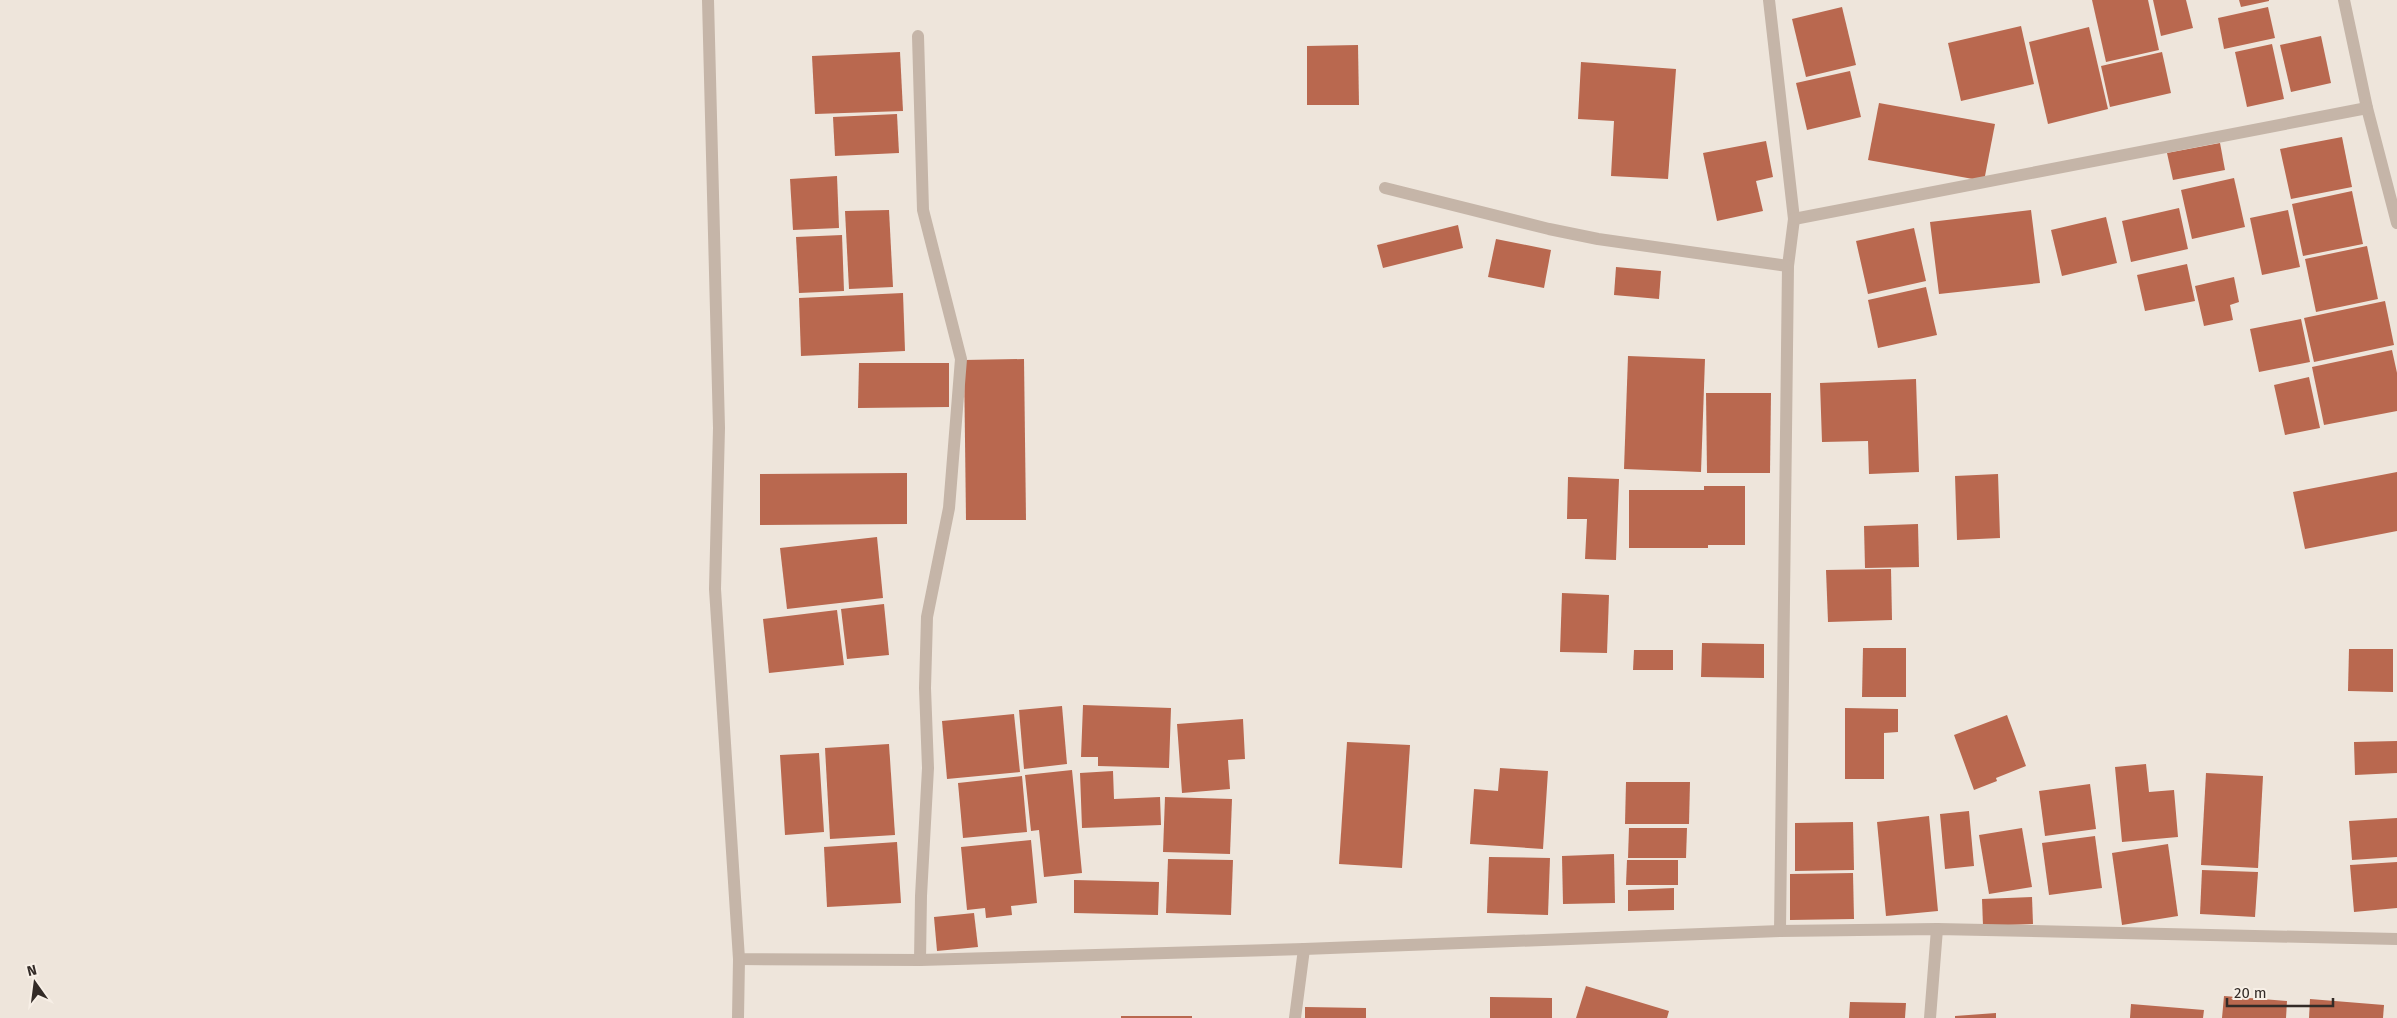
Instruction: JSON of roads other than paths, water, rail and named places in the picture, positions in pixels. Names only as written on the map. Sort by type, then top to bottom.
[{"type":"street","points":[[708,0],[719,428],[715,588],[739,960],[738,1018]]},
{"type":"street","points":[[1770,0],[1794,219],[1788,266],[1780,931]]},
{"type":"street","points":[[2344,0],[2367,108],[2397,223]]},
{"type":"street","points":[[918,36],[923,210],[961,360],[949,508],[927,617],[925,688],[928,768],[921,896],[920,960]]},
{"type":"street","points":[[1794,219],[2367,108]]},
{"type":"street","points":[[1385,188],[1549,229],[1598,239],[1788,266]]},
{"type":"street","points":[[739,960],[920,960],[1304,949],[1780,931],[1937,929],[2397,939]]},
{"type":"street","points":[[1930,1018],[1937,929]]},
{"type":"street","points":[[1295,1018],[1304,949]]}]
